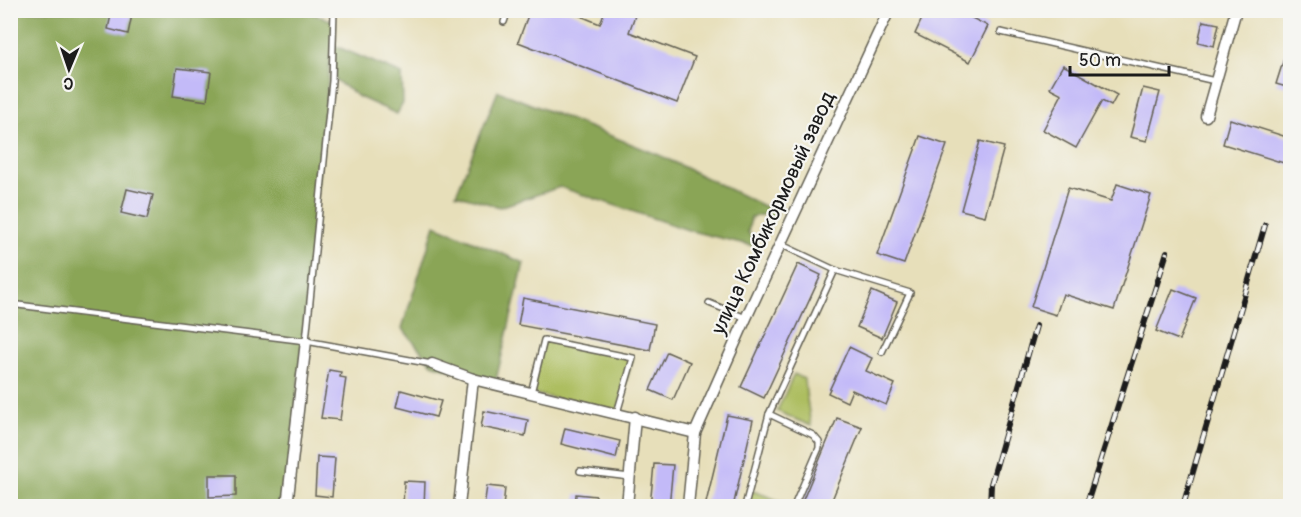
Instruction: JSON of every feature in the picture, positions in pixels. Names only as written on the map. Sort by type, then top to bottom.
[{"type":"street","name":"улица Комбикормовый завод","points":[[688,507],[695,433],[889,10]]},
{"type":"street","points":[[1205,109],[1236,10]]},
{"type":"street","points":[[287,507],[306,341]]},
{"type":"street","points":[[432,364],[473,379],[695,433]]},
{"type":"street","points":[[459,507],[473,379]]},
{"type":"street","points":[[627,507],[635,417]]},
{"type":"lane","points":[[306,341],[332,81],[334,10]]},
{"type":"lane","points":[[504,22],[508,10]]},
{"type":"lane","points":[[1000,32],[1215,81]]},
{"type":"lane","points":[[780,244],[835,270],[910,293],[882,352]]},
{"type":"lane","points":[[745,507],[769,414],[835,270]]},
{"type":"lane","points":[[709,303],[746,318]]},
{"type":"lane","points":[[10,304],[306,341],[432,364]]},
{"type":"lane","points":[[531,393],[544,340],[633,358],[617,413]]},
{"type":"lane","points":[[769,414],[813,435],[819,442],[819,448],[794,507]]},
{"type":"lane","points":[[580,471],[630,477]]},
{"type":"green space","points":[[302,10],[334,21],[286,506],[11,506],[10,11]]},
{"type":"green space","points":[[333,45],[402,74],[403,103],[397,114],[359,97],[335,80]]},
{"type":"green space","points":[[498,91],[659,155],[778,213],[772,218],[767,214],[751,217],[748,232],[758,247],[691,231],[560,187],[500,207],[456,194]]},
{"type":"green space","points":[[435,225],[524,263],[495,384],[432,364],[402,328]]},
{"type":"green space","points":[[544,340],[633,358],[617,413],[531,393]]},
{"type":"green space","points":[[794,374],[804,379],[811,426],[777,411]]},
{"type":"green space","points":[[750,490],[794,506],[745,506]]},
{"type":"building","points":[[112,10],[133,10],[128,34],[108,29]]},
{"type":"building","points":[[530,10],[566,10],[600,24],[605,10],[637,10],[629,32],[695,57],[677,103],[518,42]]},
{"type":"building","points":[[926,10],[956,10],[988,26],[970,62],[915,34]]},
{"type":"building","points":[[1203,21],[1219,24],[1214,46],[1198,42]]},
{"type":"building","points":[[1288,46],[1290,46],[1290,88],[1276,84]]},
{"type":"building","points":[[1063,65],[1117,95],[1111,106],[1102,101],[1076,148],[1043,130],[1062,94],[1050,88]]},
{"type":"building","points":[[177,68],[211,72],[207,101],[173,96]]},
{"type":"building","points":[[1143,88],[1160,92],[1147,141],[1130,137]]},
{"type":"building","points":[[1230,119],[1290,138],[1290,165],[1223,144]]},
{"type":"building","points":[[920,136],[947,145],[904,264],[877,255]]},
{"type":"building","points":[[980,141],[1004,147],[985,216],[961,210]]},
{"type":"building","points":[[1117,184],[1151,195],[1114,310],[1063,294],[1056,315],[1031,307],[1068,188],[1111,201]]},
{"type":"building","points":[[127,189],[153,195],[147,219],[121,213]]},
{"type":"building","points":[[798,264],[821,275],[764,398],[741,387]]},
{"type":"building","points":[[1173,289],[1196,298],[1179,340],[1156,331]]},
{"type":"building","points":[[872,291],[897,302],[882,338],[857,327]]},
{"type":"building","points":[[523,298],[655,324],[650,350],[518,325]]},
{"type":"building","points":[[849,347],[872,358],[866,371],[895,384],[886,405],[852,390],[847,402],[828,393]]},
{"type":"building","points":[[667,352],[690,362],[673,400],[650,390]]},
{"type":"building","points":[[329,370],[341,372],[340,377],[346,378],[340,420],[321,418]]},
{"type":"building","points":[[401,390],[441,401],[436,417],[397,407]]},
{"type":"building","points":[[484,411],[528,420],[525,436],[481,427]]},
{"type":"building","points":[[727,415],[753,420],[733,507],[705,507]]},
{"type":"building","points":[[837,418],[862,427],[829,507],[800,507]]},
{"type":"building","points":[[565,428],[620,441],[616,458],[561,444]]},
{"type":"building","points":[[317,457],[335,458],[332,497],[315,495]]},
{"type":"building","points":[[654,464],[673,465],[669,507],[650,507]]},
{"type":"building","points":[[209,475],[236,475],[236,496],[209,497]]},
{"type":"building","points":[[404,481],[425,482],[424,507],[403,507]]},
{"type":"building","points":[[487,486],[505,488],[503,507],[484,507]]},
{"type":"building","points":[[576,494],[596,496],[595,507],[575,507]]},
{"type":"railway","points":[[1183,506],[1265,225]]},
{"type":"railway","points":[[1086,506],[1167,252]]},
{"type":"railway","points":[[990,506],[991,484],[1036,326]]}]
